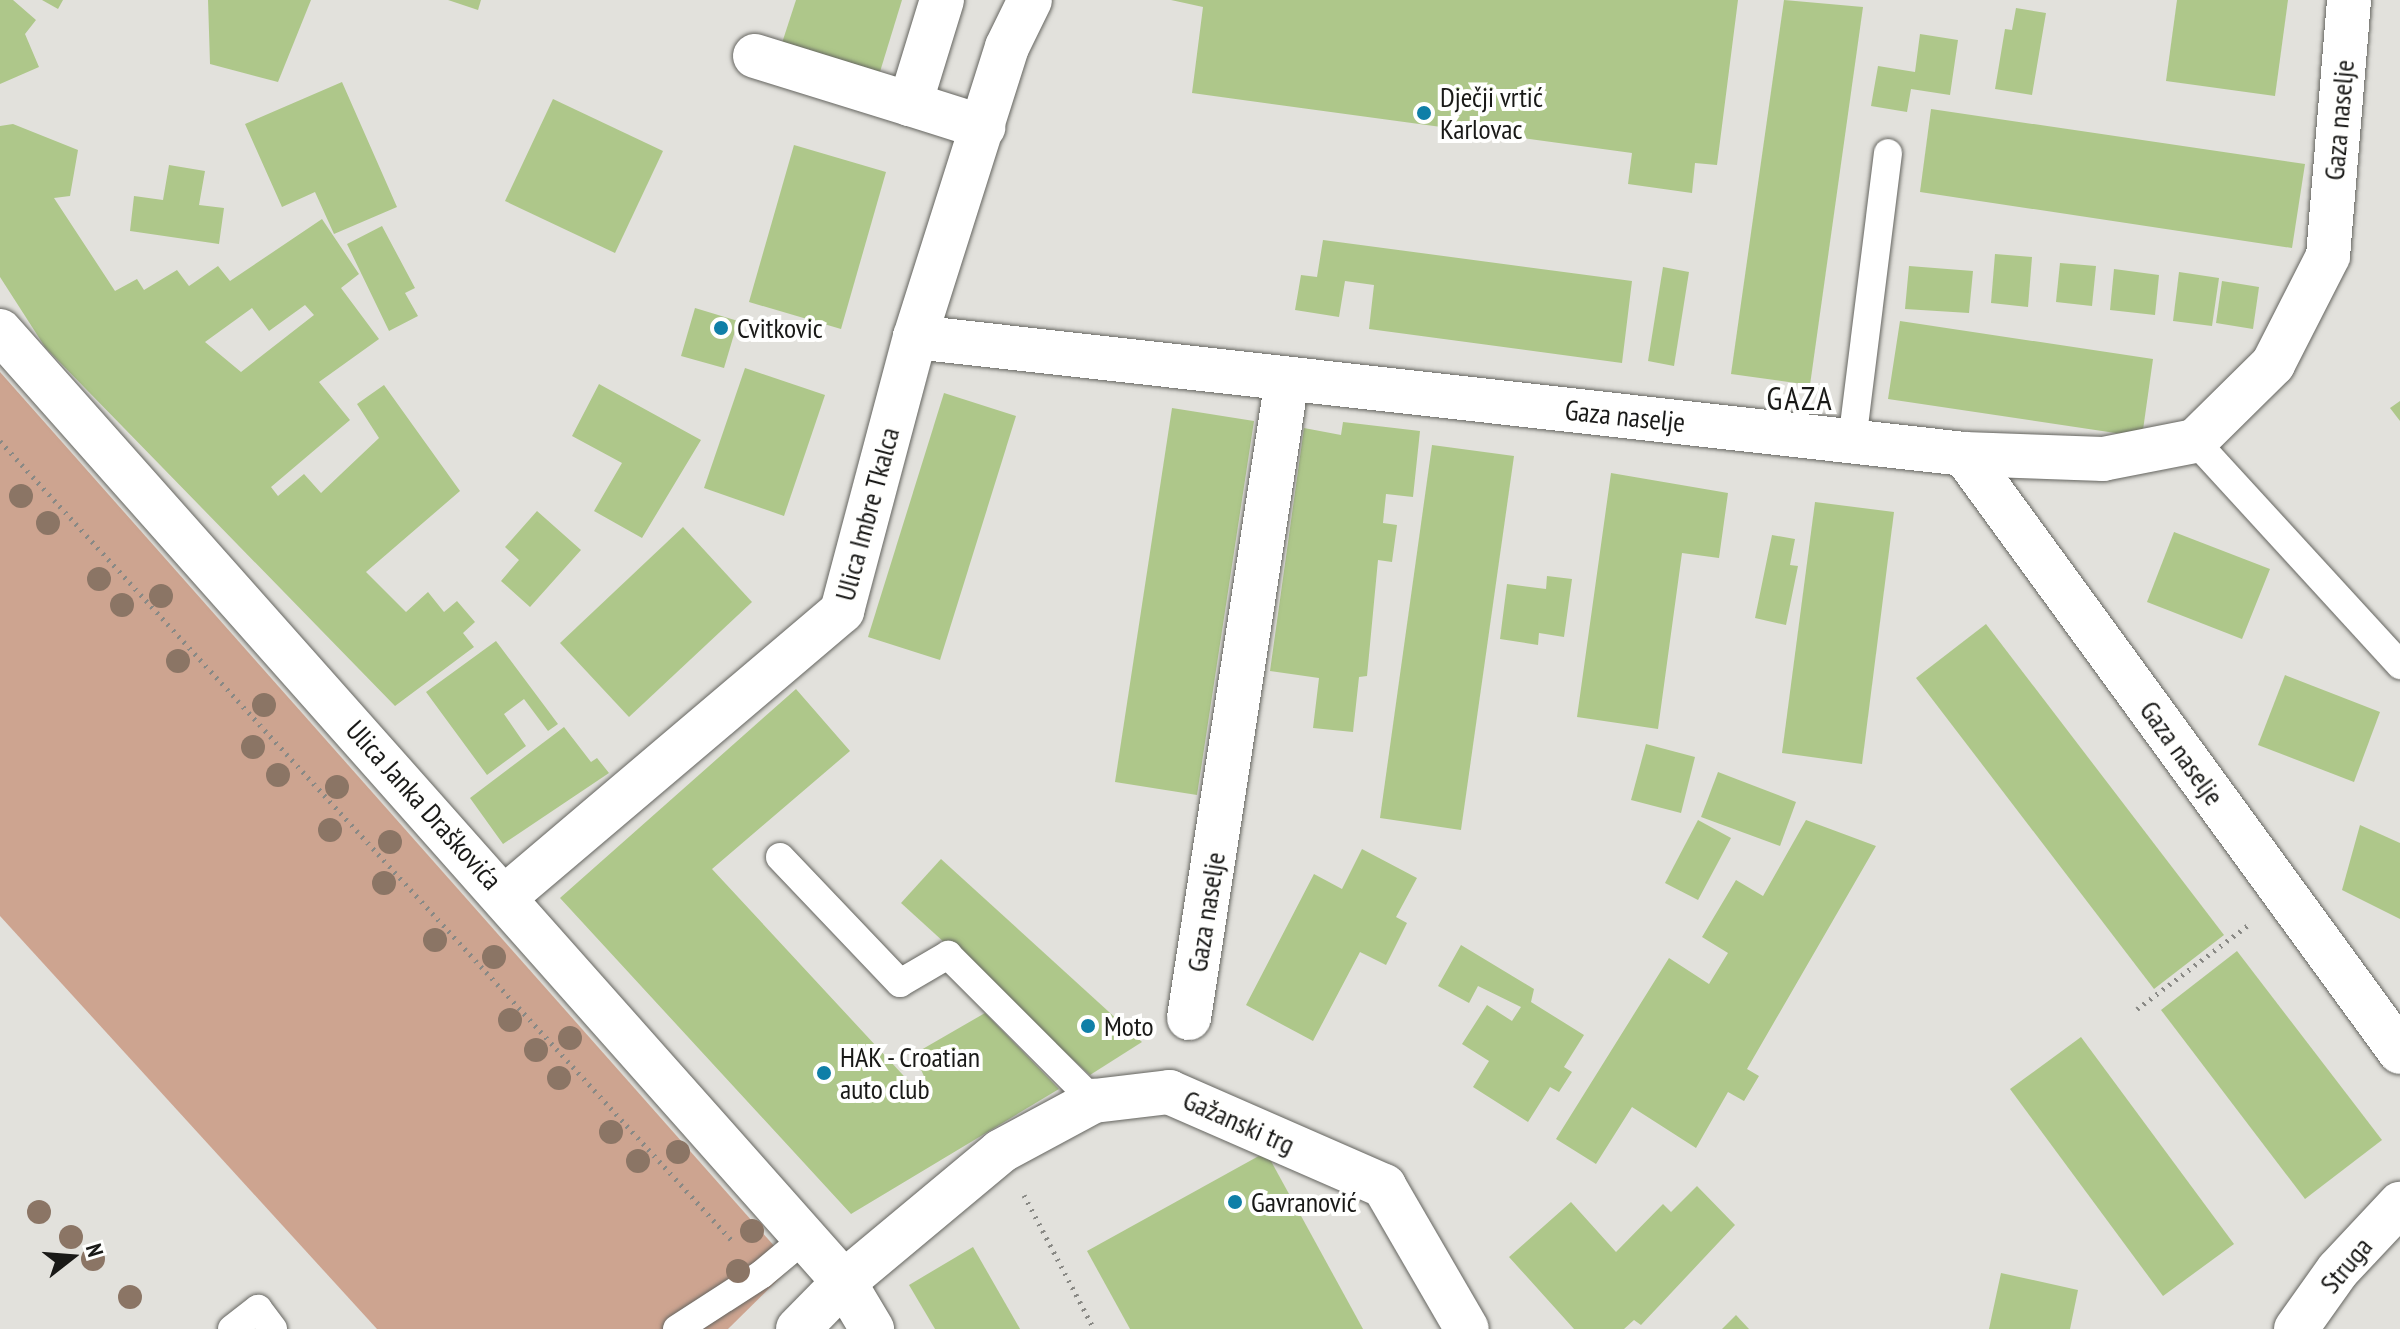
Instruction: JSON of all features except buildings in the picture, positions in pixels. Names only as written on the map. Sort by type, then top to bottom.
[{"type":"street","points":[[910,104],[942,0]]},
{"type":"street","name":"Ulica Imbre Tkalca","points":[[506,896],[842,611],[915,337],[1007,47],[1030,0]]},
{"type":"street","name":"Gaza naselje","points":[[915,337],[1964,454],[2103,459],[2195,441],[2273,364],[2328,256],[2349,0]]},
{"type":"street","points":[[755,56],[983,127]]},
{"type":"street","name":"Ulica Janka Draškovića","points":[[0,331],[506,896],[844,1282]]},
{"type":"street","name":"Gaza naselje","points":[[1189,1018],[1287,379]]},
{"type":"street","name":"Gaza naselje","points":[[1964,454],[2400,1052]]},
{"type":"street","name":"Gažanski trg","points":[[798,1329],[844,1282],[1001,1151],[1094,1101],[1169,1092],[1384,1186],[1467,1329]]},
{"type":"street","name":"Struga","points":[[2296,1329],[2338,1270],[2400,1204]]},
{"type":"street","points":[[844,1282],[872,1329]]},
{"type":"lane","points":[[1852,442],[1888,153]]},
{"type":"lane","points":[[2195,441],[2400,665]]},
{"type":"lane","points":[[780,857],[900,983],[948,955],[1094,1101]]},
{"type":"lane","points":[[677,1329],[762,1274],[805,1238]]},
{"type":"lane","points":[[843,1329],[844,1282]]},
{"type":"lane","points":[[232,1329],[258,1309],[273,1329]]},
{"type":"path","points":[[0,441],[762,1274]]},
{"type":"path","points":[[2137,1009],[2286,896]]},
{"type":"path","points":[[1001,1151],[1094,1329]]},
{"type":"shaded area","points":[[0,372],[792,1266],[728,1329],[377,1329],[0,916]]},
{"type":"place","name":"Dječji vrtić Karlovac","points":[[1424,113]]},
{"type":"place","name":"Cvitkovic","points":[[721,328]]},
{"type":"place","name":"Moto","points":[[1088,1026]]},
{"type":"place","name":"HAK - Croatian auto club","points":[[824,1073]]},
{"type":"place","name":"Gavranović","points":[[1235,1202]]},
{"type":"district","name":"GAZA","points":[[1800,398]]}]
